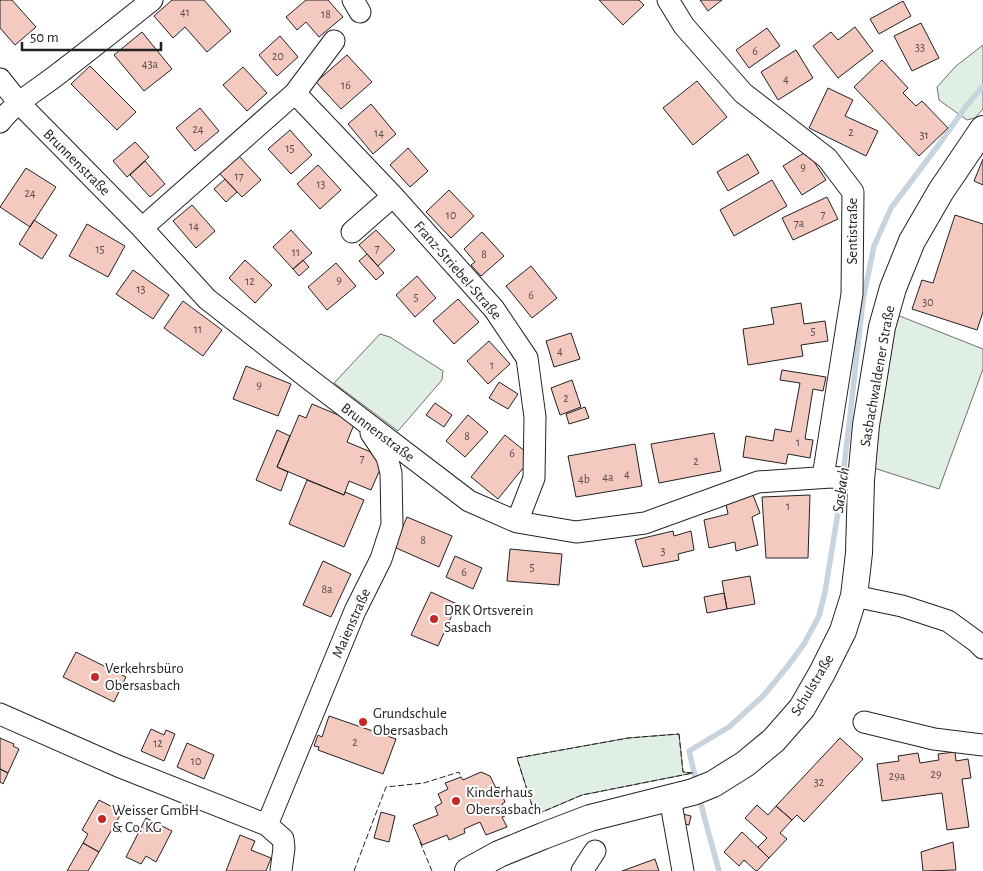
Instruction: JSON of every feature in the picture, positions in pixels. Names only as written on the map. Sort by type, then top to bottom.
[{"type":"main road","name":"Sasbachwaldener Straße","points":[[854,596],[859,553],[856,480],[882,326],[893,288],[912,241],[941,191],[983,128]]},
{"type":"main road","name":"Schulstraße","points":[[468,871],[499,854],[590,818],[692,791],[745,764],[774,740],[802,708],[843,631],[854,596]]},
{"type":"street","points":[[0,122],[19,103],[62,72],[152,0]]},
{"type":"street","name":"Sentistraße","points":[[668,0],[684,26],[744,93],[827,158],[853,192],[852,294],[827,477]]},
{"type":"street","points":[[142,228],[295,92],[334,41]]},
{"type":"street","name":"Brunnenstraße","points":[[0,78],[19,103],[142,228],[207,299],[309,380],[469,501],[517,522],[576,532],[645,523],[758,482],[827,477],[856,480]]},
{"type":"street","name":"Franz-Striebel-Straße","points":[[295,92],[393,196],[494,309],[528,358],[535,416],[534,478],[517,522]]},
{"type":"street","points":[[352,232],[393,196]]},
{"type":"street","name":"Maienstraße","points":[[267,825],[294,764],[355,611],[381,558],[392,525],[391,473],[387,457],[364,420]]},
{"type":"street","points":[[854,596],[902,606],[948,621],[978,642],[983,648]]},
{"type":"street","points":[[0,714],[118,766],[267,825],[283,839],[284,848],[281,871]]},
{"type":"street","points":[[864,722],[934,739],[983,745]]},
{"type":"street","points":[[683,871],[692,791]]},
{"type":"street","points":[[582,871],[595,851]]},
{"type":"green space","points":[[983,45],[983,109],[975,118],[967,120],[939,100],[937,87],[956,66]]},
{"type":"green space","points":[[897,315],[983,349],[983,369],[939,489],[874,468],[879,423]]},
{"type":"green space","points":[[380,334],[390,337],[443,371],[442,380],[398,431],[334,383]]},
{"type":"green space","points":[[679,734],[683,772],[693,773],[582,795],[535,815],[517,758],[628,738]]},
{"type":"building","points":[[0,0],[12,0],[36,27],[15,45],[0,28]]},
{"type":"building","points":[[172,0],[204,0],[231,31],[207,52],[185,27],[173,38],[154,16]]},
{"type":"building","points":[[306,0],[328,0],[343,17],[319,37],[306,22],[297,30],[286,17]]},
{"type":"building","points":[[599,0],[639,0],[644,5],[623,25]]},
{"type":"building","points":[[700,0],[722,0],[708,11]]},
{"type":"building","points":[[903,1],[911,16],[879,34],[870,19]]},
{"type":"building","points":[[921,23],[939,58],[912,71],[894,36]]},
{"type":"building","points":[[855,27],[873,51],[838,78],[813,46],[831,32],[838,40]]},
{"type":"building","points":[[767,28],[780,46],[749,68],[736,50]]},
{"type":"building","points":[[142,32],[172,69],[144,91],[114,55]]},
{"type":"building","points":[[280,36],[298,57],[277,76],[259,55]]},
{"type":"building","points":[[796,50],[813,78],[778,100],[761,72]]},
{"type":"building","points":[[347,55],[372,82],[341,109],[316,82]]},
{"type":"building","points":[[882,60],[908,88],[903,93],[916,106],[922,101],[948,128],[919,156],[854,87]]},
{"type":"building","points":[[90,66],[136,112],[117,130],[71,84]]},
{"type":"building","points":[[243,67],[267,93],[247,111],[223,85]]},
{"type":"building","points":[[697,81],[727,117],[693,145],[663,108]]},
{"type":"building","points":[[828,88],[853,100],[845,116],[878,131],[866,156],[809,128]]},
{"type":"building","points":[[371,104],[396,134],[373,154],[348,124]]},
{"type":"building","points":[[200,108],[219,131],[195,151],[176,128]]},
{"type":"building","points":[[290,130],[312,155],[291,174],[268,149]]},
{"type":"building","points":[[135,142],[149,157],[127,177],[113,161]]},
{"type":"building","points":[[408,148],[428,171],[410,187],[390,165]]},
{"type":"building","points":[[807,151],[826,180],[802,195],[783,166]]},
{"type":"building","points":[[748,154],[759,173],[728,191],[717,172]]},
{"type":"building","points":[[238,155],[261,180],[242,197],[219,173]]},
{"type":"building","points":[[983,159],[983,185],[974,181]]},
{"type":"building","points":[[145,161],[165,184],[150,197],[130,175]]},
{"type":"building","points":[[318,165],[341,190],[320,209],[297,184]]},
{"type":"building","points":[[26,168],[56,187],[30,227],[0,207]]},
{"type":"building","points":[[225,179],[237,192],[226,202],[214,189]]},
{"type":"building","points":[[772,180],[787,206],[734,236],[720,210]]},
{"type":"building","points":[[449,190],[474,216],[451,238],[426,212]]},
{"type":"building","points":[[827,197],[838,219],[793,240],[782,218]]},
{"type":"building","points":[[192,205],[215,231],[196,248],[173,221]]},
{"type":"building","points":[[955,215],[983,224],[983,312],[977,330],[912,309],[922,280],[933,283]]},
{"type":"building","points":[[34,220],[57,235],[42,259],[19,244]]},
{"type":"building","points":[[87,224],[125,246],[108,277],[69,256]]},
{"type":"building","points":[[291,230],[312,253],[293,269],[273,247]]},
{"type":"building","points":[[376,230],[395,250],[378,266],[359,245]]},
{"type":"building","points":[[482,232],[504,256],[481,276],[471,265],[475,262],[464,249]]},
{"type":"building","points":[[367,254],[384,273],[376,280],[359,261]]},
{"type":"building","points":[[245,260],[272,285],[255,303],[229,278]]},
{"type":"building","points":[[303,260],[309,267],[299,276],[293,269]]},
{"type":"building","points":[[336,263],[356,286],[327,310],[308,287]]},
{"type":"building","points":[[531,266],[557,298],[532,318],[506,286]]},
{"type":"building","points":[[133,270],[169,295],[153,319],[116,294]]},
{"type":"building","points":[[417,276],[436,298],[415,317],[396,295]]},
{"type":"building","points":[[458,299],[479,322],[454,344],[433,321]]},
{"type":"building","points":[[183,301],[222,330],[203,356],[164,328]]},
{"type":"building","points":[[801,303],[804,324],[825,321],[828,341],[801,345],[803,356],[748,365],[743,329],[774,324],[771,308]]},
{"type":"building","points":[[571,333],[580,359],[554,367],[546,341]]},
{"type":"building","points":[[489,341],[510,364],[488,384],[467,361]]},
{"type":"building","points":[[246,366],[291,384],[278,416],[233,399]]},
{"type":"building","points":[[782,370],[826,377],[823,391],[813,389],[805,439],[813,440],[810,458],[788,454],[786,464],[743,457],[746,436],[773,441],[775,429],[791,432],[800,383],[780,380]]},
{"type":"building","points":[[572,380],[581,407],[560,415],[551,388]]},
{"type":"building","points":[[499,382],[518,394],[508,409],[489,398]]},
{"type":"building","points":[[435,403],[452,415],[444,427],[426,415]]},
{"type":"building","points":[[312,404],[355,422],[347,442],[385,458],[371,490],[349,481],[344,495],[277,467],[299,415],[306,418]]},
{"type":"building","points":[[585,407],[589,418],[569,424],[566,414]]},
{"type":"building","points":[[468,415],[488,432],[465,457],[446,441]]},
{"type":"building","points":[[277,430],[290,436],[277,467],[288,472],[281,491],[256,480]]},
{"type":"building","points":[[714,433],[721,471],[659,483],[651,444]]},
{"type":"building","points":[[505,435],[532,457],[498,499],[471,477]]},
{"type":"building","points":[[635,444],[642,486],[576,497],[568,456]]},
{"type":"building","points":[[307,480],[344,495],[345,492],[364,500],[344,547],[289,524]]},
{"type":"building","points":[[753,495],[760,513],[752,517],[758,545],[736,551],[735,542],[709,548],[704,520],[728,514],[726,504]]},
{"type":"building","points":[[810,495],[808,558],[766,558],[762,497]]},
{"type":"building","points":[[407,517],[452,536],[439,567],[394,547]]},
{"type":"building","points":[[673,531],[674,536],[691,531],[694,550],[678,554],[679,560],[643,567],[635,540]]},
{"type":"building","points":[[510,549],[562,554],[559,585],[507,581]]},
{"type":"building","points":[[455,556],[482,568],[473,589],[446,577]]},
{"type":"building","points":[[323,561],[351,574],[331,617],[303,605]]},
{"type":"building","points":[[750,576],[755,604],[727,609],[722,581]]},
{"type":"building","name":"DRK Ortsverein Sasbach","points":[[431,592],[457,604],[438,646],[411,635]]},
{"type":"building","points":[[724,593],[727,609],[707,613],[704,597]]},
{"type":"building","name":"Verkehrsbüro Obersasbach","points":[[76,652],[126,677],[114,702],[63,677]]},
{"type":"building","points":[[329,716],[396,739],[383,774],[318,750],[319,747],[314,746],[318,735],[322,737]]},
{"type":"building","points":[[151,729],[164,735],[166,730],[175,734],[164,761],[141,751]]},
{"type":"building","points":[[0,738],[14,744],[13,746],[19,749],[8,773],[0,769]]},
{"type":"building","points":[[840,738],[863,759],[804,822],[797,815],[792,820],[776,806]]},
{"type":"building","points":[[187,743],[214,755],[204,779],[177,767]]},
{"type":"building","points":[[955,752],[956,761],[968,759],[971,778],[962,779],[969,827],[947,830],[942,793],[882,801],[877,764],[899,761],[898,756],[918,753],[920,763],[939,760],[938,754]]},
{"type":"building","points":[[0,769],[8,773],[3,784],[0,782]]},
{"type":"building","points":[[481,772],[490,776],[496,788],[499,787],[505,802],[502,804],[507,815],[502,817],[507,827],[486,835],[480,822],[464,829],[465,833],[449,840],[447,835],[422,845],[413,825],[438,815],[435,807],[442,803],[438,794],[448,789],[445,783],[461,777],[463,780]]},
{"type":"building","points":[[99,800],[122,812],[99,852],[83,843],[88,834],[82,830]]},
{"type":"building","points":[[757,805],[768,815],[776,806],[792,820],[780,833],[787,839],[769,858],[758,847],[767,838],[745,818]]},
{"type":"building","points":[[381,812],[395,816],[389,842],[374,838]]},
{"type":"building","points":[[683,814],[691,816],[689,825],[681,823]]},
{"type":"building","points":[[146,818],[172,831],[156,862],[146,856],[141,864],[126,857]]},
{"type":"building","points":[[742,832],[769,858],[757,871],[744,860],[739,866],[724,852]]},
{"type":"building","points":[[240,835],[255,841],[251,850],[271,858],[266,871],[226,871]]},
{"type":"building","points":[[953,842],[956,870],[923,871],[921,852]]},
{"type":"building","points":[[83,843],[99,852],[88,871],[67,871]]},
{"type":"building","points":[[655,859],[659,871],[622,871]]},
{"type":"waterway","name":"Sasbach","points":[[697,784],[689,751],[729,727],[764,695],[804,644],[819,616],[825,592],[840,500],[863,300],[874,246],[891,208],[983,86]]},
{"type":"waterway","name":"Sasbach","points":[[699,796],[719,871]]},
{"type":"fence","points":[[679,734],[683,772],[693,773],[582,795],[535,815],[517,758],[628,738],[679,734]]},
{"type":"fence","points":[[354,871],[386,787],[424,783],[459,772],[461,777]]},
{"type":"fence","points":[[420,842],[432,871]]},
{"type":"place","name":"DRK Ortsverein Sasbach","points":[[434,619]]},
{"type":"place","name":"Verkehrsbüro Obersasbach","points":[[95,677]]},
{"type":"place","name":"Grundschule Obersasbach","points":[[363,722]]},
{"type":"place","name":"Kinderhaus Obersasbach","points":[[456,801]]},
{"type":"place","name":"Weisser GmbH & Co. KG","points":[[102,819]]}]
